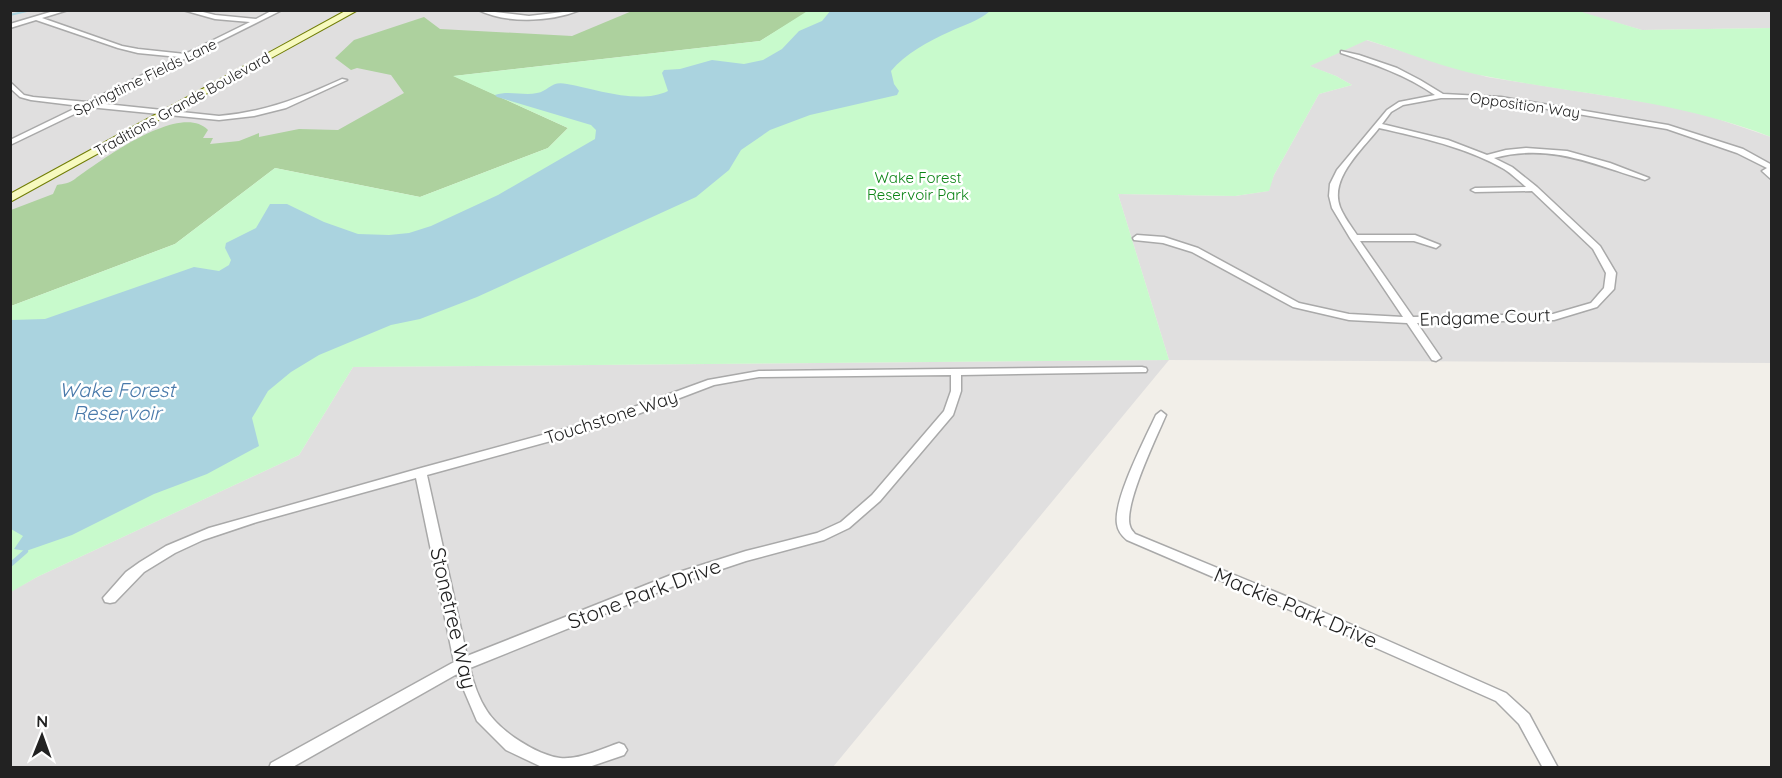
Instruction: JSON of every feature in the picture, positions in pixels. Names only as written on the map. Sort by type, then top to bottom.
[{"type":"main road","name":"Traditions Grande Boulevard","points":[[10,199],[354,10]]},
{"type":"street","points":[[10,26],[65,10]]},
{"type":"street","points":[[186,10],[215,17],[257,21]]},
{"type":"street","name":"Springtime Fields Lane","points":[[10,143],[279,10]]},
{"type":"street","points":[[481,10],[492,14],[538,16],[577,10]]},
{"type":"street","points":[[38,19],[120,47],[187,56]]},
{"type":"street","points":[[1343,52],[1399,70],[1417,79],[1441,96]]},
{"type":"street","points":[[12,87],[22,96],[33,99],[219,118],[278,110],[344,80]]},
{"type":"street","name":"Opposition Way","points":[[1436,358],[1354,237],[1336,208],[1333,196],[1334,184],[1340,172],[1389,111],[1401,103],[1441,96],[1501,99],[1668,127],[1740,151],[1772,169]]},
{"type":"street","name":"Endgame Court","points":[[1137,238],[1164,240],[1195,250],[1296,305],[1339,315],[1410,320],[1554,317],[1594,305],[1609,289],[1611,273],[1597,248],[1534,189],[1509,169],[1445,142],[1377,125]]},
{"type":"street","points":[[1487,158],[1500,153],[1517,151],[1561,153],[1614,166],[1645,178]]},
{"type":"street","points":[[1772,169],[1766,171],[1772,178]]},
{"type":"street","points":[[1475,190],[1534,189]]},
{"type":"street","points":[[1354,237],[1415,238],[1436,246]]},
{"type":"street","name":"Touchstone Way","points":[[110,598],[142,566],[212,533],[257,518],[605,422],[712,382],[733,377],[759,374],[1142,370]]},
{"type":"street","name":"Stone Park Drive","points":[[276,768],[463,664],[681,577],[746,556],[820,537],[845,525],[876,498],[949,412],[956,391],[956,372]]},
{"type":"street","name":"Mackie Park Drive","points":[[1161,415],[1140,464],[1122,519],[1124,530],[1131,537],[1313,613],[1501,698],[1524,719],[1551,768]]},
{"type":"street","name":"Stonetree Way","points":[[421,472],[465,679],[482,716],[512,745],[544,761],[561,765],[575,764],[619,750]]},
{"type":"shaded area","points":[[11,11],[809,11],[760,41],[454,76],[11,306]]},
{"type":"shaded area","points":[[1575,11],[1771,11],[1771,28],[1642,30]]},
{"type":"shaded area","points":[[1366,40],[1487,77],[1664,105],[1709,116],[1771,137],[1771,363],[1169,360],[1118,194],[1235,196],[1268,191],[1274,175],[1319,94],[1352,85],[1309,66]]},
{"type":"shaded area","points":[[1169,360],[833,767],[11,767],[10,592],[37,577],[299,455],[353,367]]},
{"type":"green space","name":"Wake Forest Reservoir Park","points":[[809,10],[1575,10],[1642,30],[1771,28],[1771,137],[1737,125],[1667,107],[1475,74],[1367,40],[1310,66],[1352,85],[1319,94],[1274,175],[1269,191],[1235,196],[1118,194],[1169,360],[353,367],[299,455],[37,577],[11,592],[11,306],[175,244],[275,168],[420,197],[548,148],[568,128],[453,76],[760,41]]},
{"type":"green space","points":[[632,11],[809,11],[760,41],[454,76],[568,128],[548,148],[420,197],[275,168],[175,244],[11,306],[11,210],[53,194],[57,185],[73,180],[140,137],[179,123],[195,123],[208,130],[203,138],[213,138],[210,144],[239,141],[259,133],[259,137],[299,129],[338,130],[404,93],[391,75],[357,68],[351,70],[335,58],[354,40],[424,17],[440,29],[572,36]]},
{"type":"water","name":"Wake Forest Reservoir","points":[[831,10],[990,11],[926,44],[897,65],[891,71],[894,84],[899,91],[897,95],[810,115],[770,130],[741,150],[729,170],[696,197],[477,297],[420,319],[391,325],[319,355],[291,372],[268,391],[252,418],[259,446],[207,474],[154,494],[72,535],[26,551],[14,549],[23,536],[11,529],[11,320],[45,319],[194,267],[219,271],[229,265],[231,260],[225,248],[226,243],[256,228],[270,204],[287,204],[324,222],[358,234],[409,233],[431,226],[498,195],[595,139],[596,130],[591,125],[495,95],[537,93],[557,83],[562,83],[618,95],[644,97],[657,95],[668,91],[662,73],[664,70],[680,69],[712,60],[744,64],[763,60],[782,49],[799,31],[822,21]]},
{"type":"waterway","points":[[10,15],[31,10]]},
{"type":"waterway","points":[[10,565],[26,551]]}]
